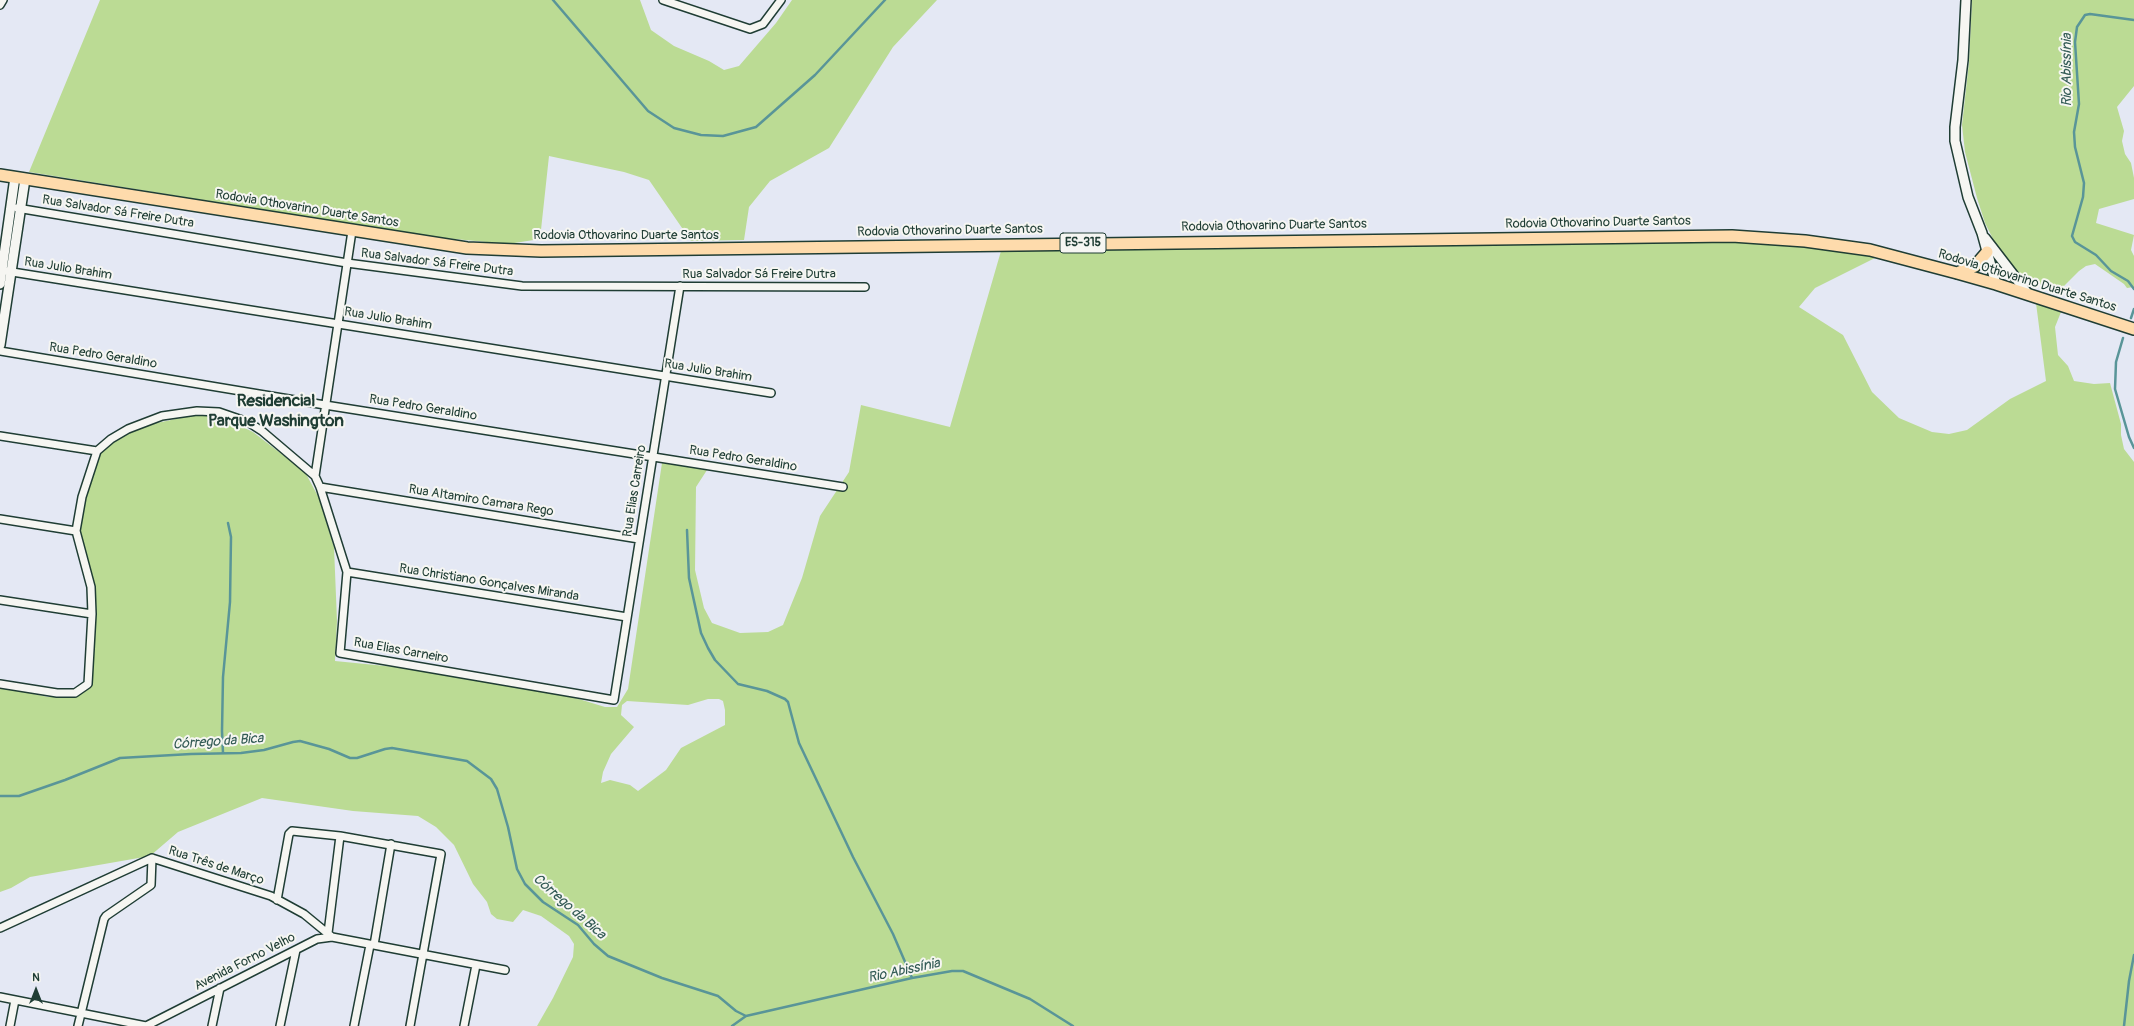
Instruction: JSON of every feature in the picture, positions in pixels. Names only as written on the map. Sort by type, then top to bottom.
[{"type":"main road","name":"Rodovia Othovarino Duarte Santos","points":[[0,175],[467,248],[541,251],[1732,236],[1805,241],[1870,250],[1957,273],[2028,294],[2134,330]]},
{"type":"main road","points":[[1957,273],[1975,266],[1987,252]]},
{"type":"street","points":[[0,5],[3,0]]},
{"type":"street","points":[[663,0],[750,29],[763,24],[781,0]]},
{"type":"street","points":[[1966,0],[1963,60],[1954,127],[1962,174],[1968,197],[1982,234],[1996,284]]},
{"type":"street","points":[[0,345],[12,272],[16,208],[20,178]]},
{"type":"street","points":[[0,284],[16,208]]},
{"type":"street","name":"Rua Salvador Sá Freire Dutra","points":[[16,208],[347,263],[522,286],[864,287]]},
{"type":"street","points":[[315,476],[352,231]]},
{"type":"street","points":[[1982,234],[2028,294]]},
{"type":"street","name":"Rua Julio Brahim","points":[[2,271],[771,393]]},
{"type":"street","name":"Rua Elias Carreiro","points":[[614,700],[680,286]]},
{"type":"street","name":"Rua Pedro Geraldino","points":[[0,351],[325,405],[843,487]]},
{"type":"street","points":[[0,684],[57,693],[75,693],[88,684],[92,614],[91,587],[76,531],[82,497],[97,450],[111,439],[128,429],[162,416],[197,411],[219,412],[248,422],[262,431],[315,476]]},
{"type":"street","points":[[0,436],[97,450]]},
{"type":"street","name":"Rua Elias Carneiro","points":[[315,476],[320,487],[347,572],[340,653],[614,700]]},
{"type":"street","name":"Rua Altamiro Camara Rego","points":[[320,487],[639,539]]},
{"type":"street","points":[[0,518],[76,531]]},
{"type":"street","name":"Rua Christiano Gonçalves Miranda","points":[[347,572],[627,617]]},
{"type":"street","points":[[0,600],[92,614]]},
{"type":"street","points":[[277,900],[292,830],[391,844],[441,854],[410,1026]]},
{"type":"street","points":[[330,935],[340,836]]},
{"type":"street","points":[[354,1026],[372,945],[391,844]]},
{"type":"street","points":[[78,1026],[104,919],[106,916],[151,885],[152,858]]},
{"type":"street","name":"Rua Três de Março","points":[[0,928],[152,858],[277,900],[304,914],[330,935]]},
{"type":"street","name":"Avenida Forno Velho","points":[[0,997],[146,1026],[317,939],[330,935],[372,945],[505,970]]},
{"type":"street","points":[[280,1026],[296,950]]},
{"type":"street","points":[[464,1026],[476,965]]},
{"type":"street","points":[[212,1026],[220,988]]},
{"type":"street","points":[[10,1026],[15,1000]]},
{"type":"green space","points":[[100,0],[640,0],[651,30],[674,46],[709,61],[724,70],[739,66],[776,23],[792,0],[937,0],[893,47],[829,148],[770,181],[749,207],[744,240],[691,241],[649,180],[624,172],[549,156],[540,239],[508,244],[433,237],[29,172]]},
{"type":"green space","points":[[1972,0],[2134,0],[2134,86],[2117,107],[2124,131],[2122,141],[2125,154],[2131,163],[2134,178],[2134,199],[2099,209],[2096,223],[2134,235],[2131,250],[2134,256],[2134,287],[2127,288],[2124,284],[2095,264],[2086,266],[2079,271],[2062,288],[2052,289],[2025,279],[2014,271],[2001,255],[1985,223],[1965,152],[1962,125],[1969,62]]},
{"type":"green space","points":[[1754,240],[1843,251],[1877,257],[1815,288],[1799,307],[1843,335],[1872,392],[1899,418],[1932,432],[1949,434],[1967,430],[2010,399],[2046,381],[2036,303],[2061,312],[2055,327],[2058,355],[2068,366],[2074,381],[2094,384],[2110,383],[2121,424],[2121,435],[2124,449],[2134,462],[2134,1026],[537,1026],[553,998],[573,957],[574,944],[569,936],[541,916],[523,910],[513,922],[497,919],[491,914],[487,902],[473,884],[454,845],[436,827],[418,816],[353,811],[262,798],[178,832],[150,856],[30,877],[11,888],[0,892],[0,687],[48,697],[68,697],[82,689],[90,679],[91,645],[95,626],[96,604],[81,537],[81,515],[91,465],[99,451],[111,440],[138,427],[190,416],[220,416],[253,432],[305,472],[319,498],[334,547],[337,621],[335,661],[446,672],[569,696],[605,707],[617,707],[628,689],[662,463],[707,470],[696,487],[695,570],[704,608],[712,623],[740,633],[768,632],[783,625],[802,578],[820,516],[849,472],[861,405],[950,427],[1001,251]],"holes":[[[708,699],[719,699],[723,701],[725,710],[725,725],[681,748],[666,770],[638,791],[630,785],[610,780],[601,783],[603,772],[611,754],[634,727],[621,715],[622,705],[627,701],[688,705]]]},
{"type":"waterway","points":[[553,0],[648,111],[674,128],[701,135],[723,136],[756,127],[815,75],[885,0]]},
{"type":"waterway","name":"Rio Abissínia","points":[[2134,20],[2090,14],[2085,15],[2077,27],[2075,42],[2079,104],[2074,132],[2075,147],[2084,183],[2083,197],[2072,236],[2075,242],[2096,255],[2111,271],[2128,281],[2134,289]]},
{"type":"waterway","name":"Rio Abissínia","points":[[2131,318],[2134,309]]},
{"type":"waterway","name":"Rio Abissínia","points":[[2123,338],[2116,362],[2115,389],[2129,437],[2134,448]]},
{"type":"waterway","points":[[223,753],[223,677],[230,602],[231,537],[228,523]]},
{"type":"waterway","points":[[687,530],[689,578],[701,633],[708,648],[715,660],[738,684],[767,691],[785,699],[788,702],[799,743],[853,857],[893,934],[912,978]]},
{"type":"waterway","name":"Córrego da Bica","points":[[0,796],[19,796],[65,780],[120,758],[241,753],[264,750],[300,741],[329,749],[350,758],[357,758],[392,748],[467,761],[491,779],[497,789],[508,827],[517,869],[525,884],[543,902],[578,925],[594,944],[608,956],[662,978],[718,996],[736,1011],[746,1016]]},
{"type":"waterway","name":"Rio Abissínia","points":[[2124,1026],[2129,981],[2134,955]]},
{"type":"waterway","name":"Rio Abissínia","points":[[732,1026],[746,1016],[912,978],[952,971],[963,971],[1030,999],[1073,1026]]},
{"type":"district","name":"Residencial Parque Washington","points":[[276,412]]}]
